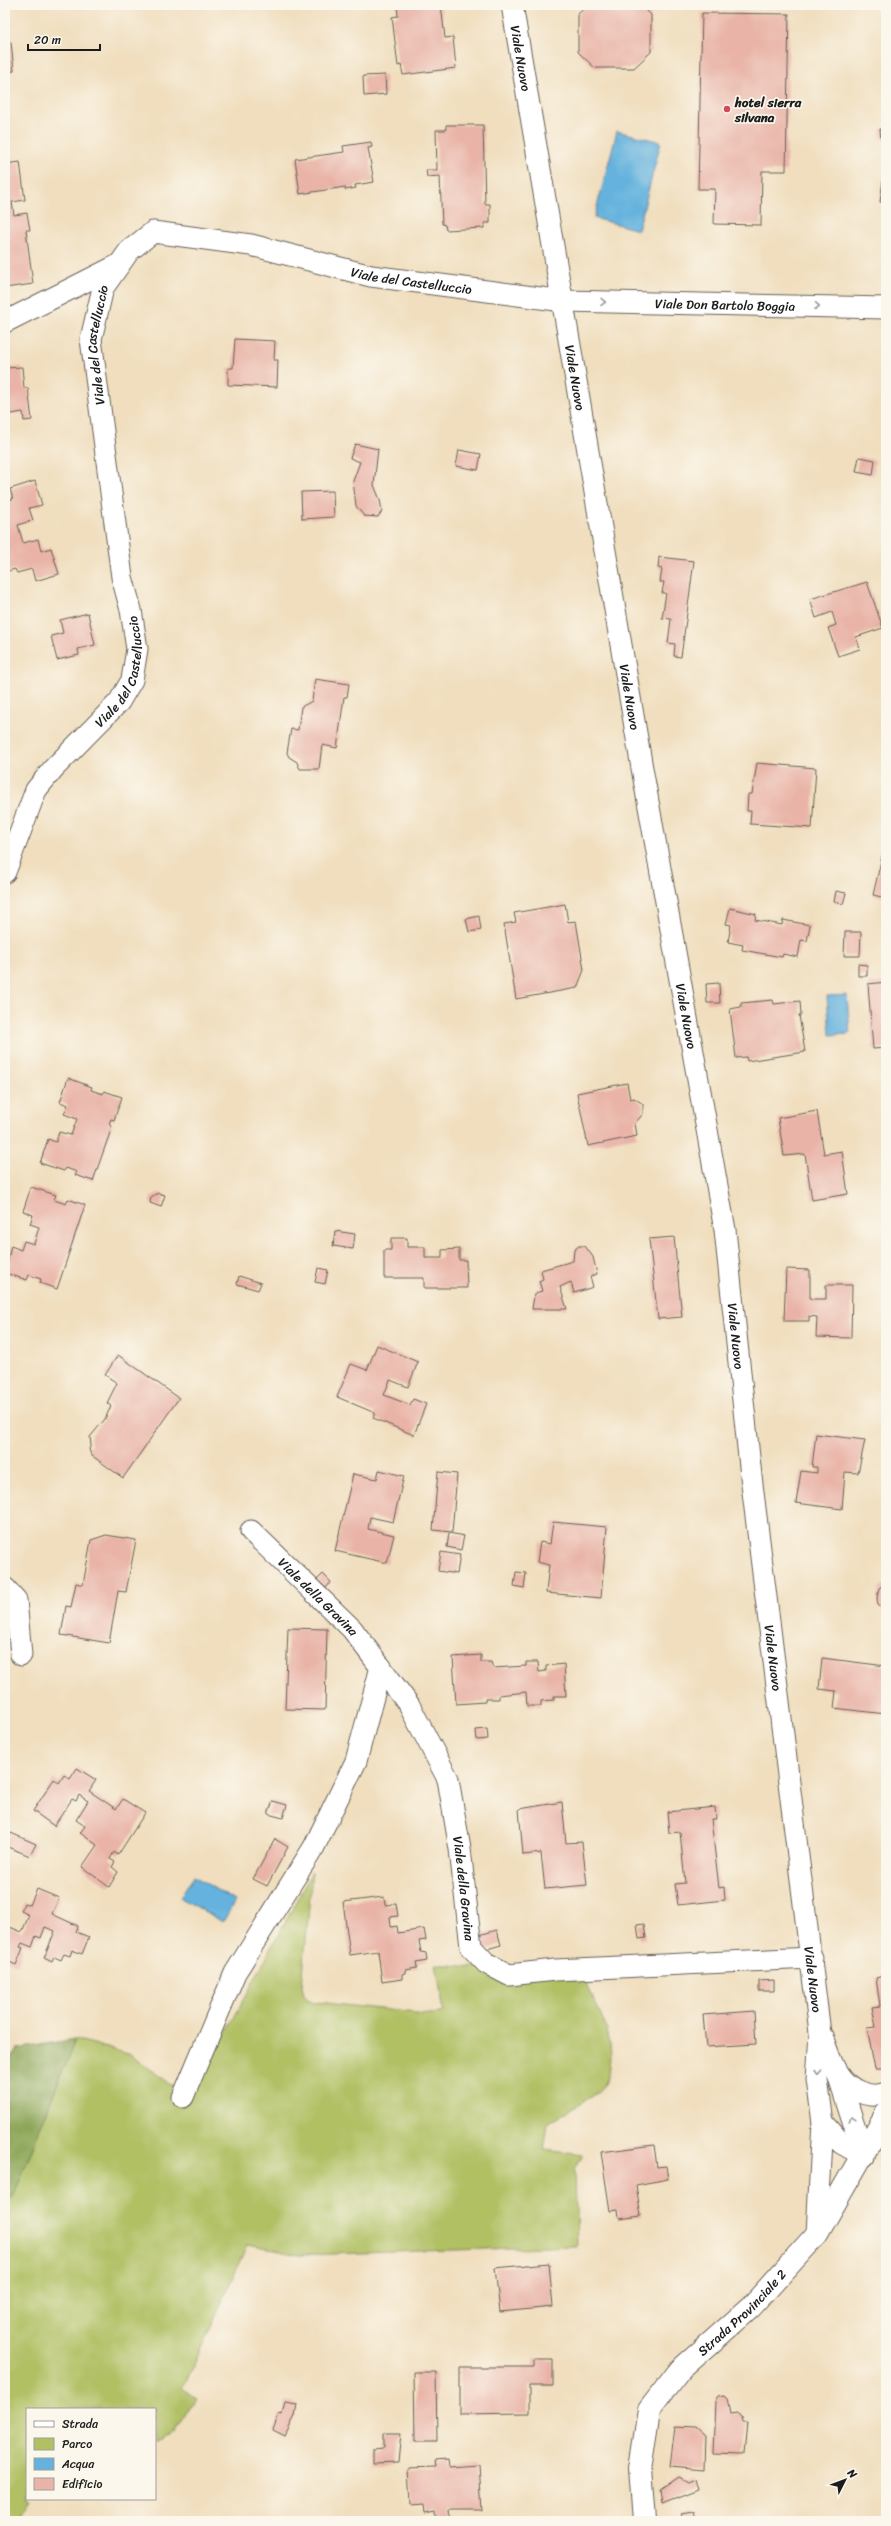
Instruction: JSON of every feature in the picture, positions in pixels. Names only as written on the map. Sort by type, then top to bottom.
[{"type":"street","name":"Viale Nuovo","points":[[512,5],[564,301],[642,768],[725,1230],[751,1476],[812,1958],[820,2033],[817,2080],[823,2122],[817,2234]]},
{"type":"street","name":"Viale del Castelluccio","points":[[5,872],[36,790],[53,769],[119,702],[132,680],[137,649],[131,610],[122,577],[91,340],[103,288],[129,251],[153,232],[251,245],[371,276],[564,301]]},
{"type":"street","points":[[5,322],[120,264]]},
{"type":"street","name":"Viale Don Bartolo Boggia","points":[[564,301],[886,308]]},
{"type":"street","name":"Viale della Gravina","points":[[251,1531],[352,1628],[409,1705],[448,1779],[460,1849],[471,1947],[486,1963],[509,1975],[556,1970],[812,1958]]},
{"type":"street","points":[[5,1588],[16,1600],[20,1655]]},
{"type":"street","points":[[183,2097],[235,1973],[314,1847],[356,1761],[381,1667]]},
{"type":"street","name":"Viale Nuovo","points":[[820,2033],[838,2075],[864,2156]]},
{"type":"street","name":"Viale Nuovo","points":[[838,2075],[854,2090],[877,2097],[886,2093]]},
{"type":"street","name":"Strada Provinciale 2","points":[[644,2521],[640,2468],[649,2410],[680,2370],[751,2307],[817,2234],[864,2156],[886,2114]]},
{"type":"street","points":[[823,2122],[841,2143],[864,2156]]},
{"type":"green space","points":[[312,1872],[302,1986],[304,1996],[309,2001],[433,2015],[444,2012],[436,1964],[582,1975],[607,2030],[610,2045],[611,2059],[608,2073],[602,2087],[585,2100],[548,2123],[544,2150],[583,2155],[575,2170],[577,2246],[300,2255],[247,2245],[183,2389],[197,2398],[173,2434],[156,2442],[156,2408],[26,2408],[26,2500],[28,2500],[15,2521],[5,2521],[5,2206],[16,2190],[75,2039],[132,2055],[190,2100]]},
{"type":"green space","points":[[75,2039],[16,2190],[5,2206],[5,2070],[17,2049]]},
{"type":"water","points":[[617,131],[661,142],[638,230],[594,218]]},
{"type":"water","points":[[847,995],[850,1034],[830,1035],[827,996]]},
{"type":"water","points":[[194,1876],[235,1901],[223,1922],[180,1898]]},
{"type":"building","points":[[397,5],[441,5],[445,38],[453,37],[456,68],[403,75],[401,65],[398,66],[392,17],[398,16]]},
{"type":"building","points":[[588,5],[641,5],[651,15],[651,52],[634,68],[595,68],[578,52],[578,14]]},
{"type":"building","points":[[702,13],[789,14],[786,171],[762,171],[761,225],[714,224],[715,189],[698,189]]},
{"type":"building","points":[[5,42],[11,42],[14,71],[5,72]]},
{"type":"building","points":[[385,75],[386,94],[364,96],[363,76]]},
{"type":"building","points":[[446,125],[483,125],[485,204],[490,204],[490,223],[484,223],[484,228],[446,230],[445,225],[442,224],[440,176],[427,177],[426,170],[437,170],[436,130],[446,130]]},
{"type":"building","points":[[886,128],[886,138],[881,139],[880,129]]},
{"type":"building","points":[[371,142],[372,147],[368,148],[374,182],[355,185],[356,188],[345,190],[345,187],[300,194],[295,159],[344,152],[343,146]]},
{"type":"building","points":[[20,162],[25,200],[12,202],[14,215],[27,213],[30,230],[26,230],[33,284],[5,288],[5,211],[8,210],[7,199],[5,200],[5,164]]},
{"type":"building","points":[[883,181],[886,182],[886,203],[880,202]]},
{"type":"building","points":[[235,339],[275,341],[274,360],[278,360],[277,387],[228,385],[228,368],[233,368]]},
{"type":"building","points":[[22,367],[24,388],[28,388],[32,420],[24,421],[23,412],[5,415],[5,368]]},
{"type":"building","points":[[355,444],[378,449],[374,485],[380,500],[382,511],[378,517],[364,516],[356,506],[353,481],[360,462],[350,458]]},
{"type":"building","points":[[459,450],[481,454],[478,470],[456,466]]},
{"type":"building","points":[[859,457],[875,460],[873,475],[856,472]]},
{"type":"building","points":[[35,481],[42,505],[29,508],[33,520],[18,525],[23,543],[38,539],[41,551],[51,548],[59,574],[35,581],[32,569],[17,573],[15,569],[5,572],[5,501],[13,499],[10,489]]},
{"type":"building","points":[[333,491],[334,517],[302,519],[301,492]]},
{"type":"building","points":[[659,557],[694,561],[681,657],[674,656],[675,644],[668,643],[671,619],[662,618],[666,593],[662,593],[664,582],[660,582],[662,569],[658,568]]},
{"type":"building","points":[[867,582],[883,628],[856,637],[860,649],[838,656],[828,628],[836,625],[832,612],[816,618],[810,599]]},
{"type":"building","points":[[88,613],[95,645],[78,649],[79,655],[57,660],[51,636],[63,633],[60,620]]},
{"type":"building","points":[[315,679],[349,684],[347,697],[344,697],[337,748],[322,745],[319,769],[300,769],[297,762],[289,757],[287,753],[291,729],[298,730],[301,707],[312,701]]},
{"type":"building","points":[[757,763],[816,768],[812,828],[750,824],[751,811],[747,811],[748,794],[752,794]]},
{"type":"building","points":[[884,848],[886,849],[886,898],[873,895]]},
{"type":"building","points":[[836,891],[846,893],[843,904],[834,902]]},
{"type":"building","points":[[565,904],[568,922],[576,921],[584,970],[577,988],[516,999],[504,924],[516,922],[514,913]]},
{"type":"building","points":[[730,908],[756,914],[755,920],[782,925],[783,920],[810,925],[807,941],[801,940],[798,957],[783,954],[782,957],[742,950],[743,945],[728,942],[731,925],[726,924]]},
{"type":"building","points":[[479,916],[481,930],[469,932],[466,919]]},
{"type":"building","points":[[845,932],[861,932],[860,956],[844,956]]},
{"type":"building","points":[[858,964],[867,965],[867,976],[858,976]]},
{"type":"building","points":[[886,982],[886,1048],[873,1049],[868,984]]},
{"type":"building","points":[[719,983],[720,1003],[707,1003],[706,984]]},
{"type":"building","points":[[773,1000],[774,1004],[800,1001],[801,1015],[799,1015],[805,1052],[747,1061],[746,1057],[736,1058],[730,1009],[741,1007],[741,1003]]},
{"type":"building","points":[[68,1078],[92,1087],[91,1090],[103,1094],[104,1091],[122,1097],[114,1120],[111,1119],[109,1124],[112,1127],[93,1181],[75,1175],[77,1172],[66,1168],[64,1171],[40,1163],[48,1139],[56,1142],[59,1132],[71,1135],[77,1119],[64,1114],[68,1105],[60,1102]]},
{"type":"building","points":[[627,1083],[630,1099],[634,1098],[643,1104],[643,1114],[635,1123],[637,1136],[588,1146],[577,1093]]},
{"type":"building","points":[[817,1111],[824,1154],[842,1151],[848,1194],[812,1200],[805,1154],[784,1156],[778,1118]]},
{"type":"building","points":[[31,1187],[56,1195],[54,1200],[66,1204],[68,1199],[85,1205],[57,1289],[40,1283],[41,1279],[29,1275],[27,1280],[5,1273],[11,1246],[21,1250],[24,1241],[34,1244],[39,1227],[30,1224],[33,1215],[23,1211]]},
{"type":"building","points":[[158,1193],[165,1195],[161,1207],[150,1203],[151,1197]]},
{"type":"building","points":[[335,1231],[355,1234],[353,1249],[333,1246]]},
{"type":"building","points":[[674,1237],[682,1317],[658,1319],[649,1239]]},
{"type":"building","points":[[391,1238],[407,1238],[407,1247],[425,1247],[425,1258],[442,1258],[442,1250],[459,1249],[459,1260],[466,1260],[467,1288],[424,1288],[424,1278],[384,1278],[384,1250],[391,1250]]},
{"type":"building","points":[[579,1246],[585,1246],[593,1257],[597,1274],[590,1276],[593,1287],[574,1293],[571,1282],[560,1287],[567,1309],[532,1309],[534,1296],[536,1293],[542,1291],[539,1281],[543,1279],[541,1270],[573,1261],[574,1250]]},
{"type":"building","points":[[318,1268],[328,1270],[325,1284],[315,1282]]},
{"type":"building","points":[[786,1269],[810,1270],[810,1299],[826,1299],[826,1285],[852,1285],[851,1338],[816,1337],[817,1317],[809,1316],[809,1321],[784,1321]]},
{"type":"building","points":[[239,1276],[261,1283],[258,1290],[237,1284]]},
{"type":"building","points":[[377,1345],[418,1362],[408,1387],[390,1380],[384,1395],[410,1405],[413,1399],[426,1404],[414,1435],[373,1418],[375,1413],[337,1397],[351,1364],[367,1370]]},
{"type":"building","points":[[118,1355],[179,1398],[123,1478],[91,1455],[89,1449],[91,1445],[90,1437],[105,1419],[111,1406],[107,1403],[117,1383],[105,1375]]},
{"type":"building","points":[[816,1434],[865,1440],[858,1473],[845,1472],[842,1509],[796,1503],[801,1471],[817,1473],[817,1467],[812,1467]]},
{"type":"building","points":[[379,1470],[404,1476],[393,1522],[370,1517],[368,1529],[394,1535],[387,1563],[335,1551],[353,1474],[377,1479]]},
{"type":"building","points":[[438,1472],[457,1474],[452,1532],[433,1530]]},
{"type":"building","points":[[553,1522],[607,1527],[601,1598],[546,1593],[549,1565],[537,1562],[540,1542],[550,1544]]},
{"type":"building","points":[[449,1533],[464,1536],[461,1550],[447,1547]]},
{"type":"building","points":[[106,1535],[136,1540],[126,1592],[118,1591],[109,1643],[61,1635],[66,1606],[71,1607],[76,1583],[83,1585],[91,1540]]},
{"type":"building","points":[[441,1552],[460,1555],[457,1574],[438,1571]]},
{"type":"building","points":[[516,1572],[526,1573],[524,1588],[514,1586]]},
{"type":"building","points":[[323,1574],[331,1582],[326,1588],[317,1580]]},
{"type":"building","points":[[886,1584],[886,1612],[878,1605],[877,1599],[879,1588]]},
{"type":"building","points":[[288,1628],[327,1629],[325,1710],[285,1709]]},
{"type":"building","points":[[481,1655],[481,1662],[491,1662],[493,1668],[526,1666],[526,1662],[538,1662],[539,1672],[546,1671],[546,1666],[564,1664],[566,1696],[554,1696],[554,1700],[541,1701],[541,1706],[527,1706],[526,1692],[499,1695],[499,1699],[485,1699],[485,1702],[456,1704],[453,1657]]},
{"type":"building","points":[[822,1658],[886,1666],[886,1714],[834,1708],[836,1691],[819,1689]]},
{"type":"building","points":[[487,1729],[488,1739],[477,1740],[476,1730]]},
{"type":"building","points":[[77,1768],[96,1780],[89,1791],[116,1809],[123,1799],[145,1813],[118,1855],[114,1852],[110,1859],[115,1862],[112,1867],[118,1872],[109,1887],[82,1867],[97,1845],[80,1833],[85,1826],[76,1820],[88,1801],[79,1795],[76,1801],[72,1799],[54,1826],[33,1811],[54,1779],[59,1783],[64,1775],[70,1779]]},
{"type":"building","points":[[273,1801],[287,1805],[283,1818],[268,1814]]},
{"type":"building","points":[[562,1802],[566,1843],[582,1842],[587,1885],[545,1889],[541,1853],[523,1855],[519,1809]]},
{"type":"building","points":[[715,1807],[716,1819],[711,1819],[719,1888],[724,1887],[725,1900],[678,1905],[675,1884],[685,1883],[680,1832],[669,1833],[667,1812]]},
{"type":"building","points":[[11,1833],[36,1844],[30,1856],[5,1846]]},
{"type":"building","points":[[275,1839],[288,1847],[267,1886],[253,1879]]},
{"type":"building","points":[[37,1889],[59,1898],[52,1914],[78,1926],[76,1932],[89,1937],[82,1954],[72,1950],[70,1956],[64,1954],[61,1960],[54,1957],[52,1962],[44,1958],[55,1931],[45,1927],[41,1938],[36,1936],[32,1947],[22,1943],[20,1947],[23,1948],[16,1965],[5,1960],[5,1925],[22,1932],[29,1915],[21,1911],[24,1903],[30,1905]]},
{"type":"building","points":[[384,1897],[385,1905],[396,1904],[398,1916],[390,1917],[391,1927],[397,1926],[398,1933],[424,1929],[426,1940],[419,1941],[421,1952],[426,1953],[427,1961],[416,1963],[417,1968],[406,1970],[406,1973],[402,1974],[402,1979],[382,1982],[378,1951],[350,1955],[343,1902]]},
{"type":"building","points":[[644,1924],[646,1938],[639,1939],[637,1925]]},
{"type":"building","points":[[497,1930],[501,1945],[480,1951],[476,1936]]},
{"type":"building","points":[[886,1975],[886,2069],[875,2069],[867,2028],[876,2027],[872,2007],[880,2006],[876,1978]]},
{"type":"building","points":[[774,1980],[774,1991],[759,1991],[759,1981]]},
{"type":"building","points":[[754,2011],[756,2044],[706,2047],[703,2015]]},
{"type":"building","points":[[654,2145],[657,2167],[666,2166],[668,2179],[636,2185],[641,2216],[619,2219],[618,2210],[610,2211],[601,2152]]},
{"type":"building","points":[[549,2263],[553,2307],[500,2312],[495,2268]]},
{"type":"building","points":[[534,2359],[553,2359],[553,2386],[529,2386],[529,2413],[460,2414],[460,2367],[534,2367]]},
{"type":"building","points":[[414,2372],[436,2372],[437,2442],[415,2442]]},
{"type":"building","points":[[725,2395],[728,2398],[731,2413],[738,2412],[742,2416],[743,2422],[747,2422],[744,2455],[713,2454],[715,2401],[718,2396]]},
{"type":"building","points":[[285,2402],[297,2404],[295,2416],[285,2436],[273,2430],[279,2414],[282,2415]]},
{"type":"building","points":[[675,2426],[696,2427],[705,2435],[704,2469],[670,2466]]},
{"type":"building","points":[[384,2433],[401,2433],[398,2462],[373,2463],[373,2449],[384,2448]]},
{"type":"building","points":[[448,2460],[449,2467],[479,2465],[482,2510],[449,2510],[450,2521],[437,2521],[436,2510],[426,2512],[425,2504],[410,2505],[408,2468],[435,2467],[434,2461]]},
{"type":"building","points":[[679,2477],[688,2482],[695,2479],[698,2490],[662,2504],[660,2490]]},
{"type":"building","points":[[694,2511],[696,2519],[684,2521],[682,2513]]},
{"type":"building","points":[[77,2517],[87,2521],[73,2521]]},
{"type":"place","name":"hotel sierra silvana","points":[[727,109]]}]
